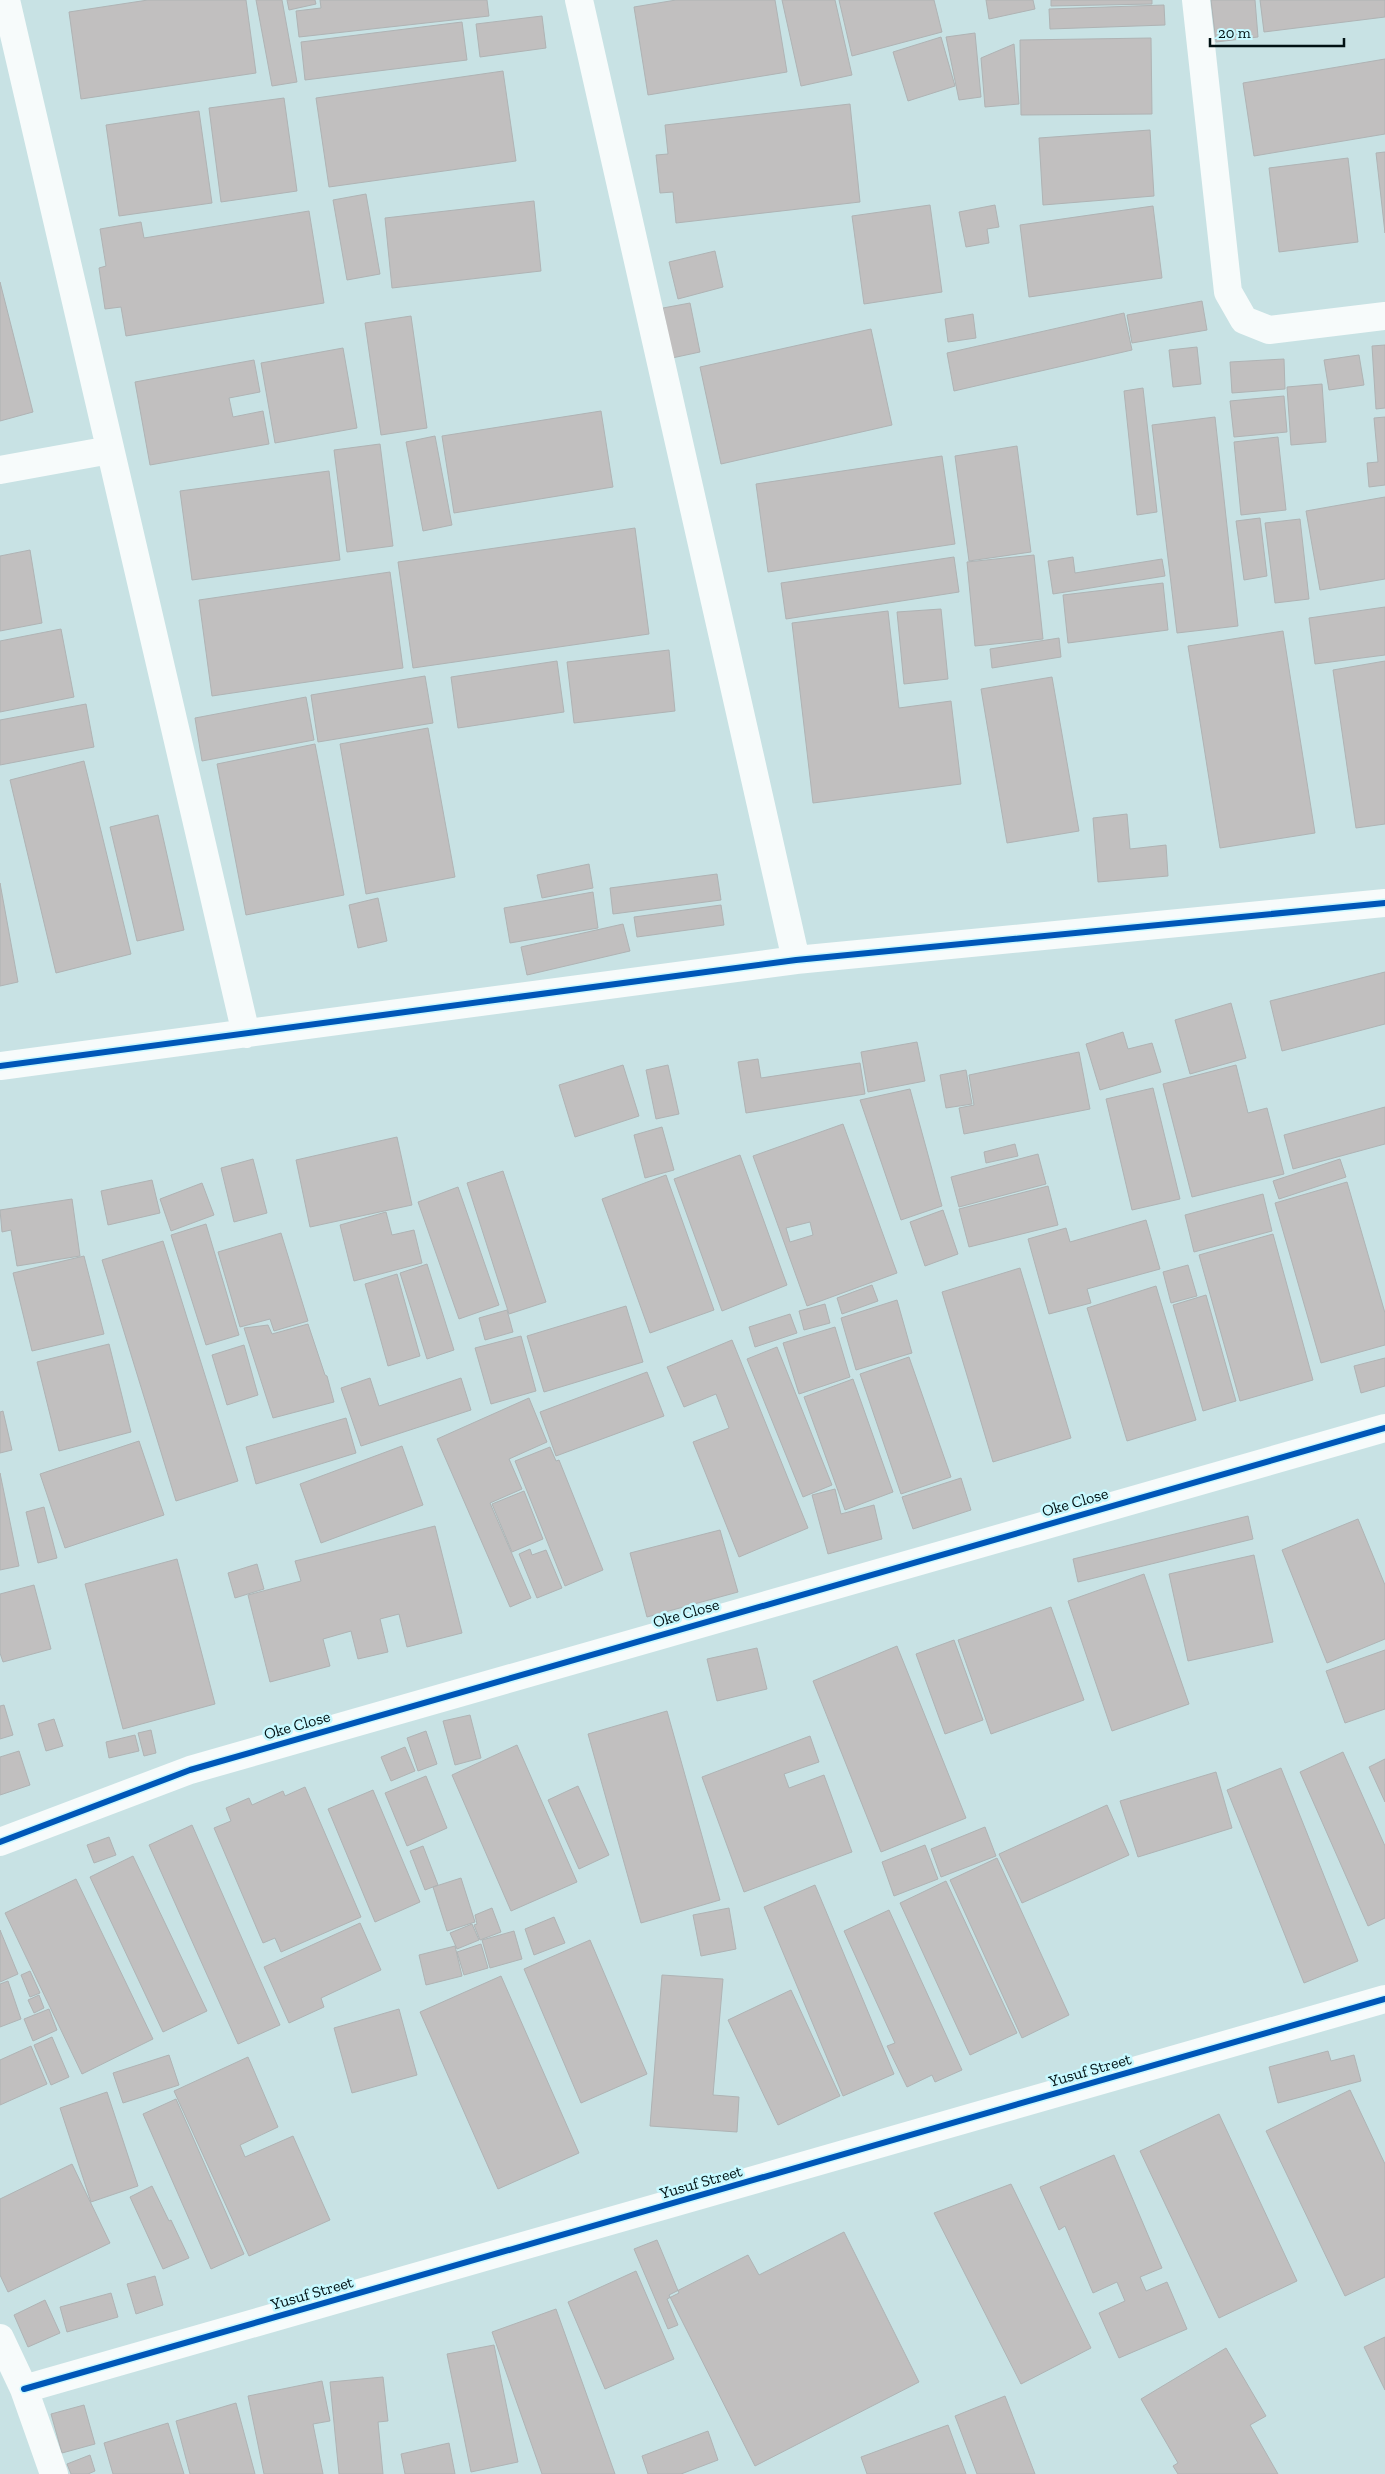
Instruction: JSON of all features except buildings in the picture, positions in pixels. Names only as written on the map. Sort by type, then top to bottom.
[{"type":"street","points":[[6,0],[246,1034]]},
{"type":"street","points":[[579,0],[796,960]]},
{"type":"street","points":[[1196,0],[1228,292],[1244,320],[1269,330],[1385,316]]},
{"type":"street","points":[[0,470],[110,450]]},
{"type":"street","points":[[0,1066],[796,960],[1385,903]]},
{"type":"street","name":"Oke Close","points":[[0,1842],[190,1770],[1385,1428]]},
{"type":"street","name":"Yusuf Street","points":[[24,2389],[1385,2000]]},
{"type":"street","points":[[0,2338],[24,2389],[54,2474]]},
{"type":"cycle path","points":[[0,1066],[796,960],[1385,903]]},
{"type":"cycle path","points":[[0,1842],[190,1770],[1385,1428]]},
{"type":"cycle path","points":[[24,2389],[1385,1999]]}]
